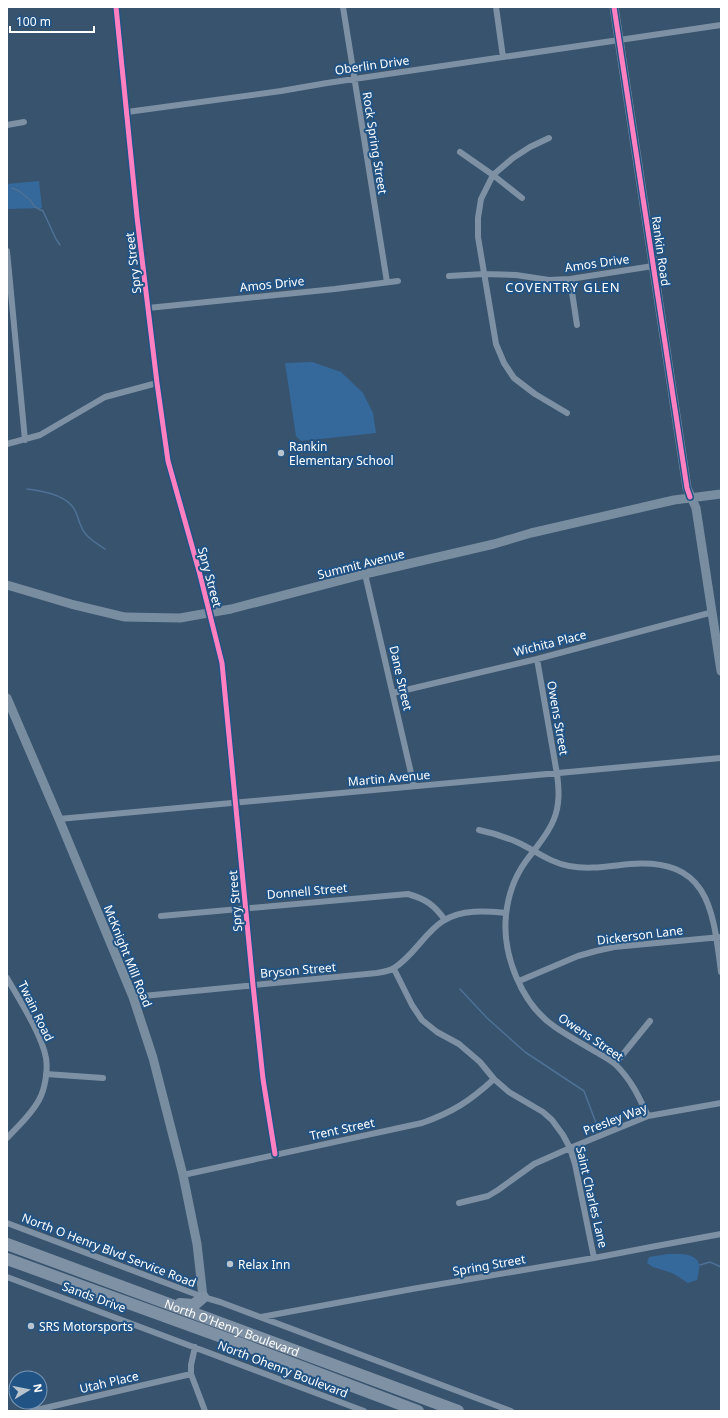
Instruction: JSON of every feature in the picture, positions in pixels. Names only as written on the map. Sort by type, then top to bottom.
[{"type":"highway","name":"North O'Henry Boulevard","points":[[7,1244],[458,1411]]},
{"type":"highway","name":"North O'Henry Boulevard","points":[[7,1259],[244,1345],[418,1411]]},
{"type":"highway","points":[[172,1304],[194,1305],[203,1297]]},
{"type":"highway","points":[[203,1297],[204,1311],[210,1319]]},
{"type":"street","name":"Spry Street","points":[[116,7],[148,308],[170,472],[210,614],[222,663],[263,1079],[275,1154]]},
{"type":"street","name":"Rock Spring Street","points":[[343,7],[387,282]]},
{"type":"street","points":[[496,7],[502,57]]},
{"type":"street","name":"Rankin Road","points":[[614,7],[687,488],[696,508],[721,671]]},
{"type":"street","name":"Oberlin Drive","points":[[127,112],[721,25]]},
{"type":"street","points":[[7,125],[24,122]]},
{"type":"street","points":[[549,138],[530,147],[513,158],[493,175],[481,199],[478,218],[478,237],[496,344],[504,363],[514,378],[524,386],[567,413]]},
{"type":"street","points":[[460,152],[522,198]]},
{"type":"street","points":[[7,251],[25,440]]},
{"type":"street","name":"Amos Drive","points":[[449,276],[516,274],[550,280],[570,279],[653,266]]},
{"type":"street","points":[[570,279],[577,325]]},
{"type":"street","name":"Amos Drive","points":[[148,308],[398,281]]},
{"type":"street","points":[[7,444],[40,435],[105,397],[157,383]]},
{"type":"street","name":"Summit Avenue","points":[[7,585],[71,604],[125,617],[174,618],[210,614],[365,574],[494,544],[537,531],[674,500],[721,494]]},
{"type":"street","name":"Dane Street","points":[[365,574],[414,786]]},
{"type":"street","name":"Wichita Place","points":[[393,693],[537,659],[713,612]]},
{"type":"street","name":"Owens Street","points":[[537,659],[557,774],[559,791],[558,804],[555,818],[549,831],[525,862],[513,884],[506,913],[506,927],[510,956],[527,998],[538,1012],[553,1026],[615,1064],[631,1081],[648,1116]]},
{"type":"street","name":"McKnight Mill Road","points":[[7,698],[59,819],[132,998],[153,1058],[183,1175],[195,1234],[203,1297]]},
{"type":"street","name":"Martin Avenue","points":[[59,819],[721,758]]},
{"type":"street","points":[[479,830],[506,837],[553,861],[568,866],[587,868],[648,864],[662,865],[679,870],[700,888],[708,902],[719,937],[721,972]]},
{"type":"street","name":"Donnell Street","points":[[161,916],[408,894],[422,898],[437,909],[445,920]]},
{"type":"street","points":[[394,969],[408,957],[437,926],[445,920],[465,913],[483,911],[506,913]]},
{"type":"street","name":"Dickerson Lane","points":[[519,981],[578,956],[614,947],[719,937]]},
{"type":"street","name":"Bryson Street","points":[[132,998],[377,973],[394,969]]},
{"type":"street","name":"Saint Charles Lane","points":[[394,969],[412,1005],[422,1020],[437,1032],[459,1044],[480,1062],[494,1079],[509,1092],[525,1100],[552,1120],[563,1135],[570,1148],[575,1164],[594,1258]]},
{"type":"street","name":"Twain Road","points":[[7,978],[39,1038],[46,1058],[46,1074],[39,1099],[30,1114],[7,1138]]},
{"type":"street","points":[[615,1064],[650,1021]]},
{"type":"street","points":[[46,1074],[103,1078]]},
{"type":"street","name":"Trent Street","points":[[183,1175],[422,1123],[453,1111],[494,1079]]},
{"type":"street","name":"Presley Way","points":[[459,1203],[488,1196],[534,1164],[648,1116],[721,1103]]},
{"type":"street","name":"North O Henry Blvd Service Road","points":[[7,1222],[203,1297]]},
{"type":"street","name":"Spring Street","points":[[261,1317],[721,1234]]},
{"type":"street","name":"Sands Drive","points":[[7,1277],[195,1347]]},
{"type":"street","name":"North O'Henry Boulevard","points":[[203,1297],[261,1317],[511,1411]]},
{"type":"street","points":[[195,1347],[191,1365],[191,1374],[205,1411]]},
{"type":"street","name":"North Ohenry Boulevard","points":[[195,1347],[364,1411]]},
{"type":"street","name":"Utah Place","points":[[32,1411],[191,1374]]},
{"type":"shaded area","points":[[39,181],[42,208],[7,209],[7,184]]},
{"type":"shaded area","points":[[312,362],[341,372],[363,393],[373,413],[376,433],[301,441],[296,436],[285,363]]},
{"type":"shaded area","points":[[668,1254],[686,1254],[694,1257],[699,1264],[697,1280],[688,1283],[672,1273],[653,1267],[647,1263],[649,1257]]},
{"type":"waterway","points":[[12,188],[19,191],[30,200],[35,207],[43,211],[60,245]]},
{"type":"waterway","points":[[27,489],[51,494],[68,502],[75,510],[85,533],[105,549]]},
{"type":"waterway","points":[[460,989],[487,1018],[525,1052],[584,1091],[596,1123]]},
{"type":"waterway","points":[[700,1265],[710,1262],[721,1267]]},
{"type":"cycle path","points":[[116,7],[137,217],[168,461],[199,571],[222,663],[263,1079],[275,1154]]},
{"type":"cycle path","points":[[614,7],[687,488],[690,497]]},
{"type":"place","name":"Rankin Elementary School","points":[[281,453]]},
{"type":"place","name":"Relax Inn","points":[[230,1264]]},
{"type":"place","name":"SRS Motorsports","points":[[31,1326]]},
{"type":"district","name":"COVENTRY GLEN","points":[[563,287]]}]
